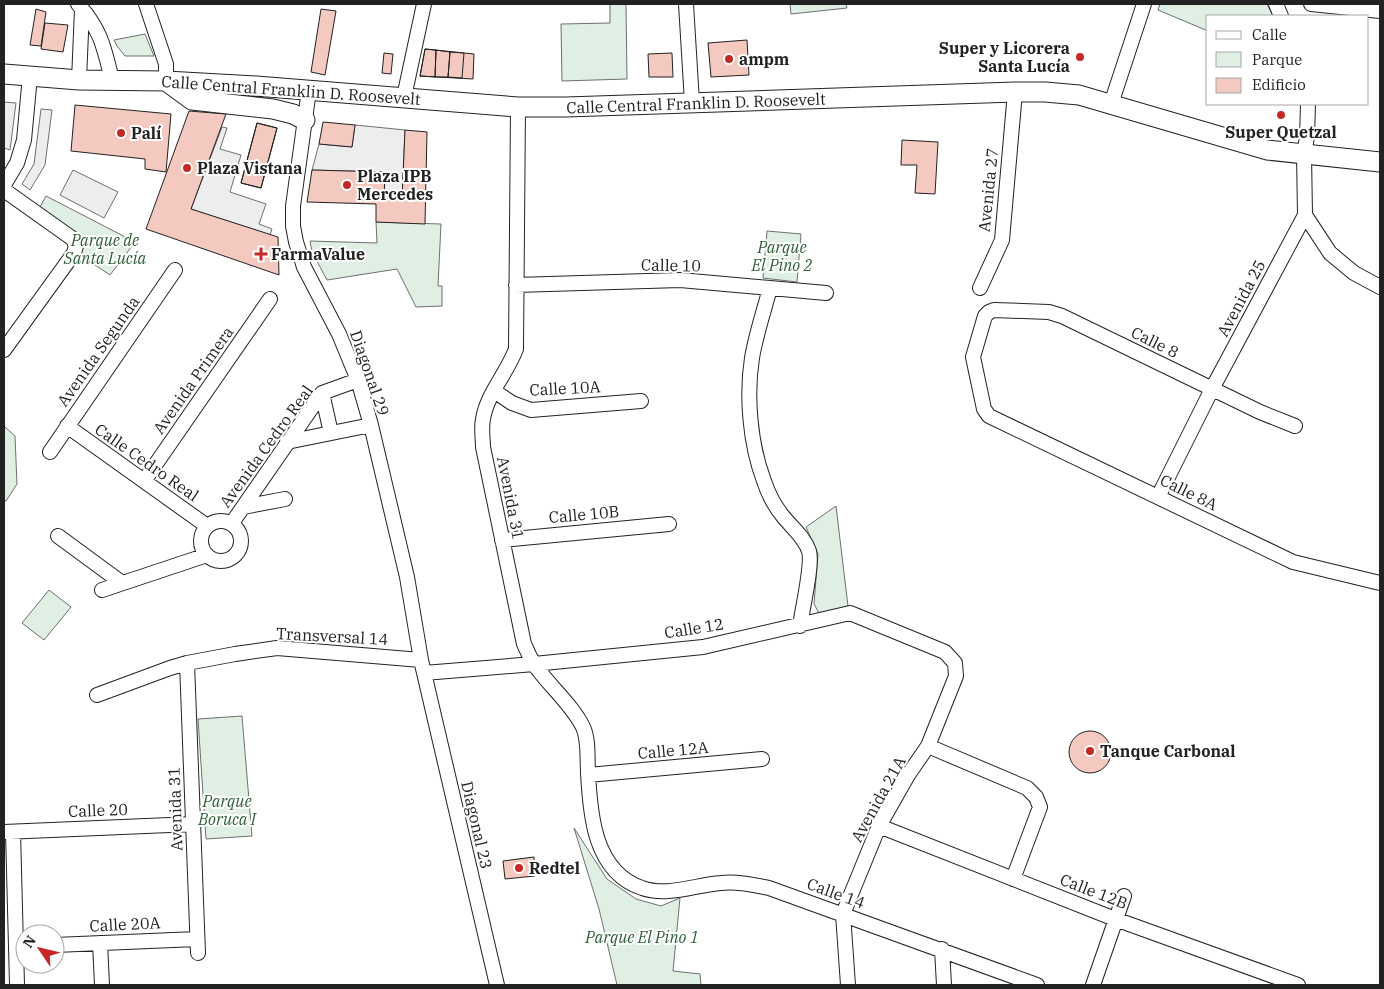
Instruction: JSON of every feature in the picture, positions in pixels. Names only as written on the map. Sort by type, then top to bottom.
[{"type":"main road","name":"Calle Central Franklin D. Roosevelt","points":[[4,74],[79,80],[166,81],[309,90],[518,107],[1045,92],[1079,95],[1267,150],[1380,162]]},
{"type":"main road","points":[[166,81],[192,100],[273,109],[293,114],[305,120]]},
{"type":"street","points":[[146,4],[166,64],[166,81]]},
{"type":"street","points":[[404,97],[424,4]]},
{"type":"street","points":[[686,4],[692,102]]},
{"type":"street","points":[[1111,104],[1144,4]]},
{"type":"street","points":[[1311,4],[1380,11]]},
{"type":"street","points":[[79,80],[80,6]]},
{"type":"street","points":[[80,6],[95,25],[103,42],[112,80]]},
{"type":"street","points":[[4,185],[17,163],[24,140],[30,76]]},
{"type":"street","name":"Diagonal 29","points":[[309,90],[293,206],[293,226],[296,242],[304,267],[339,334],[358,380],[371,425],[407,577],[423,666]]},
{"type":"street","name":"Avenida 27","points":[[980,288],[1002,240],[1015,92]]},
{"type":"street","name":"Avenida 25","points":[[1158,497],[1212,389],[1305,215],[1304,154],[1308,137],[1308,105]]},
{"type":"street","name":"Avenida 31","points":[[518,107],[516,349],[511,363],[486,408],[482,431],[483,447],[524,644],[534,664],[562,696],[583,727],[587,740],[592,813],[598,841],[609,864],[618,874]]},
{"type":"street","points":[[4,190],[73,239],[76,246],[74,253],[4,350]]},
{"type":"street","points":[[1305,215],[1330,253],[1354,273],[1380,287]]},
{"type":"street","name":"Avenida Segunda","points":[[50,452],[175,270]]},
{"type":"street","name":"Calle 10","points":[[516,285],[680,280],[826,293]]},
{"type":"street","points":[[770,288],[753,355],[749,397],[757,456],[764,481],[772,501],[802,538],[809,552],[809,566],[800,626]]},
{"type":"street","name":"Avenida Primera","points":[[144,481],[270,299]]},
{"type":"street","name":"Calle 8","points":[[989,416],[984,409],[973,357],[985,316],[994,310],[1049,312],[1062,316],[1260,412],[1295,426]]},
{"type":"street","name":"Avenida Cedro Real","points":[[232,523],[322,392],[358,380]]},
{"type":"street","name":"Calle 10A","points":[[494,391],[512,403],[531,410],[641,401]]},
{"type":"street","points":[[322,392],[331,433]]},
{"type":"street","name":"Calle 8A","points":[[989,416],[1294,562],[1380,583]]},
{"type":"street","points":[[287,442],[371,425]]},
{"type":"street","name":"Calle Cedro Real","points":[[67,426],[207,526]]},
{"type":"street","points":[[243,507],[285,498]]},
{"type":"street","points":[[219,520],[232,523],[240,533],[241,547],[237,553],[226,561],[219,561],[207,555],[201,544],[201,537],[207,526],[219,520]]},
{"type":"street","name":"Calle 10B","points":[[502,540],[669,524]]},
{"type":"street","points":[[58,536],[122,583]]},
{"type":"street","points":[[102,590],[207,555]]},
{"type":"street","name":"Calle 12","points":[[423,666],[534,664],[703,647],[850,613],[945,652],[955,662]]},
{"type":"street","name":"Transversal 14","points":[[97,695],[187,663],[277,648],[423,666]]},
{"type":"street","name":"Avenida 21A","points":[[848,985],[843,914],[879,826],[908,775],[928,746],[956,676],[955,662]]},
{"type":"street","name":"Avenida 31","points":[[187,663],[198,953]]},
{"type":"street","name":"Diagonal 23","points":[[423,666],[497,985]]},
{"type":"street","points":[[928,746],[1027,788],[1036,797],[1040,807],[1013,879]]},
{"type":"street","name":"Calle 12A","points":[[588,775],[762,759]]},
{"type":"street","name":"Calle 20","points":[[8,832],[193,824]]},
{"type":"street","name":"Calle 12B","points":[[879,826],[1116,919],[1298,985]]},
{"type":"street","points":[[8,832],[15,947]]},
{"type":"street","name":"Calle 14","points":[[618,874],[642,888],[656,891],[722,882],[770,888],[1038,985]]},
{"type":"street","points":[[1093,985],[1124,896]]},
{"type":"street","name":"Calle 20A","points":[[65,945],[197,938]]},
{"type":"street","points":[[100,943],[102,985]]},
{"type":"street","points":[[942,949],[944,985]]},
{"type":"green space","points":[[610,4],[626,4],[627,79],[562,81],[561,24],[610,23]]},
{"type":"green space","points":[[790,4],[846,4],[847,8],[791,14]]},
{"type":"green space","points":[[1160,4],[1267,4],[1272,15],[1206,15],[1206,30],[1158,10]]},
{"type":"green space","points":[[145,34],[154,56],[125,56],[114,40]]},
{"type":"green space","name":"Parque de Santa Lucía","points":[[46,196],[135,242],[110,275],[80,255],[38,211]]},
{"type":"green space","points":[[376,222],[441,224],[438,286],[442,286],[442,306],[416,307],[397,269],[327,280],[312,252],[310,241],[377,243]]},
{"type":"green space","name":"Parque El Pino 2","points":[[767,231],[801,234],[797,282],[763,278]]},
{"type":"green space","points":[[5,427],[15,436],[17,484],[6,501],[4,500]]},
{"type":"green space","points":[[836,506],[848,606],[820,615],[814,604],[818,554],[806,527]]},
{"type":"green space","points":[[49,590],[71,607],[44,640],[22,623]]},
{"type":"green space","name":"Parque Boruca I","points":[[242,716],[252,836],[206,839],[198,719]]},
{"type":"green space","name":"Parque El Pino 1","points":[[574,828],[607,879],[636,899],[661,906],[680,898],[673,971],[700,974],[701,985],[617,985],[599,909]]},
{"type":"shaded area","points":[[4,102],[16,103],[10,150],[4,148]]},
{"type":"shaded area","points":[[41,109],[52,110],[45,165],[30,190],[22,184],[34,164]]},
{"type":"shaded area","points":[[355,125],[405,130],[402,199],[384,199],[385,172],[312,170],[319,144],[352,147]]},
{"type":"shaded area","points":[[222,127],[227,128],[220,149],[241,155],[230,192],[266,204],[259,224],[272,229],[270,235],[191,209]]},
{"type":"shaded area","points":[[73,170],[118,192],[104,218],[60,195]]},
{"type":"building","points":[[36,9],[46,12],[41,46],[30,45]]},
{"type":"building","points":[[321,9],[336,11],[325,75],[311,72]]},
{"type":"building","points":[[45,23],[68,25],[63,52],[41,49]]},
{"type":"building","name":"ampm","points":[[747,40],[749,75],[711,77],[708,43]]},
{"type":"building","points":[[425,49],[474,54],[473,79],[420,76]]},
{"type":"building","points":[[425,49],[436,50],[435,77],[420,76]]},
{"type":"building","points":[[436,50],[450,52],[448,77],[435,77]]},
{"type":"building","points":[[450,52],[464,53],[462,78],[448,77]]},
{"type":"building","points":[[384,53],[393,54],[391,74],[382,73]]},
{"type":"building","points":[[672,53],[673,77],[649,77],[648,54]]},
{"type":"building","name":"Palí","points":[[75,105],[171,114],[166,172],[145,169],[145,159],[71,151]]},
{"type":"building","name":"Plaza Vistana","points":[[189,111],[226,114],[191,209],[278,237],[279,275],[146,229]]},
{"type":"building","name":"Plaza IPB Mercedes","points":[[323,122],[355,125],[352,147],[319,144]]},
{"type":"building","name":"Plaza Vistana","points":[[257,123],[277,128],[261,188],[241,183]]},
{"type":"building","name":"Plaza Vistana","points":[[257,123],[277,128],[261,188],[241,183]]},
{"type":"building","name":"Plaza IPB Mercedes","points":[[405,130],[427,132],[425,224],[376,222],[376,204],[307,202],[312,170],[385,172],[384,199],[402,199]]},
{"type":"building","points":[[902,140],[938,142],[935,194],[915,193],[917,165],[901,165]]},
{"type":"building","name":"Tanque Carbonal","points":[[1090,731],[1105,737],[1111,752],[1105,767],[1090,773],[1075,767],[1069,752],[1075,737]]},
{"type":"building","name":"Redtel","points":[[534,857],[535,876],[505,879],[503,861]]},
{"type":"place","name":"Super y Licorera Santa Lucía","points":[[1080,57]]},
{"type":"place","name":"ampm","points":[[729,59]]},
{"type":"place","name":"Super Quetzal","points":[[1281,115]]},
{"type":"place","name":"Palí","points":[[121,133]]},
{"type":"place","name":"Plaza Vistana","points":[[187,168]]},
{"type":"place","name":"Plaza IPB Mercedes","points":[[347,185]]},
{"type":"place","name":"FarmaValue","points":[[261,254]]},
{"type":"place","name":"Tanque Carbonal","points":[[1090,751]]},
{"type":"place","name":"Redtel","points":[[519,868]]}]
